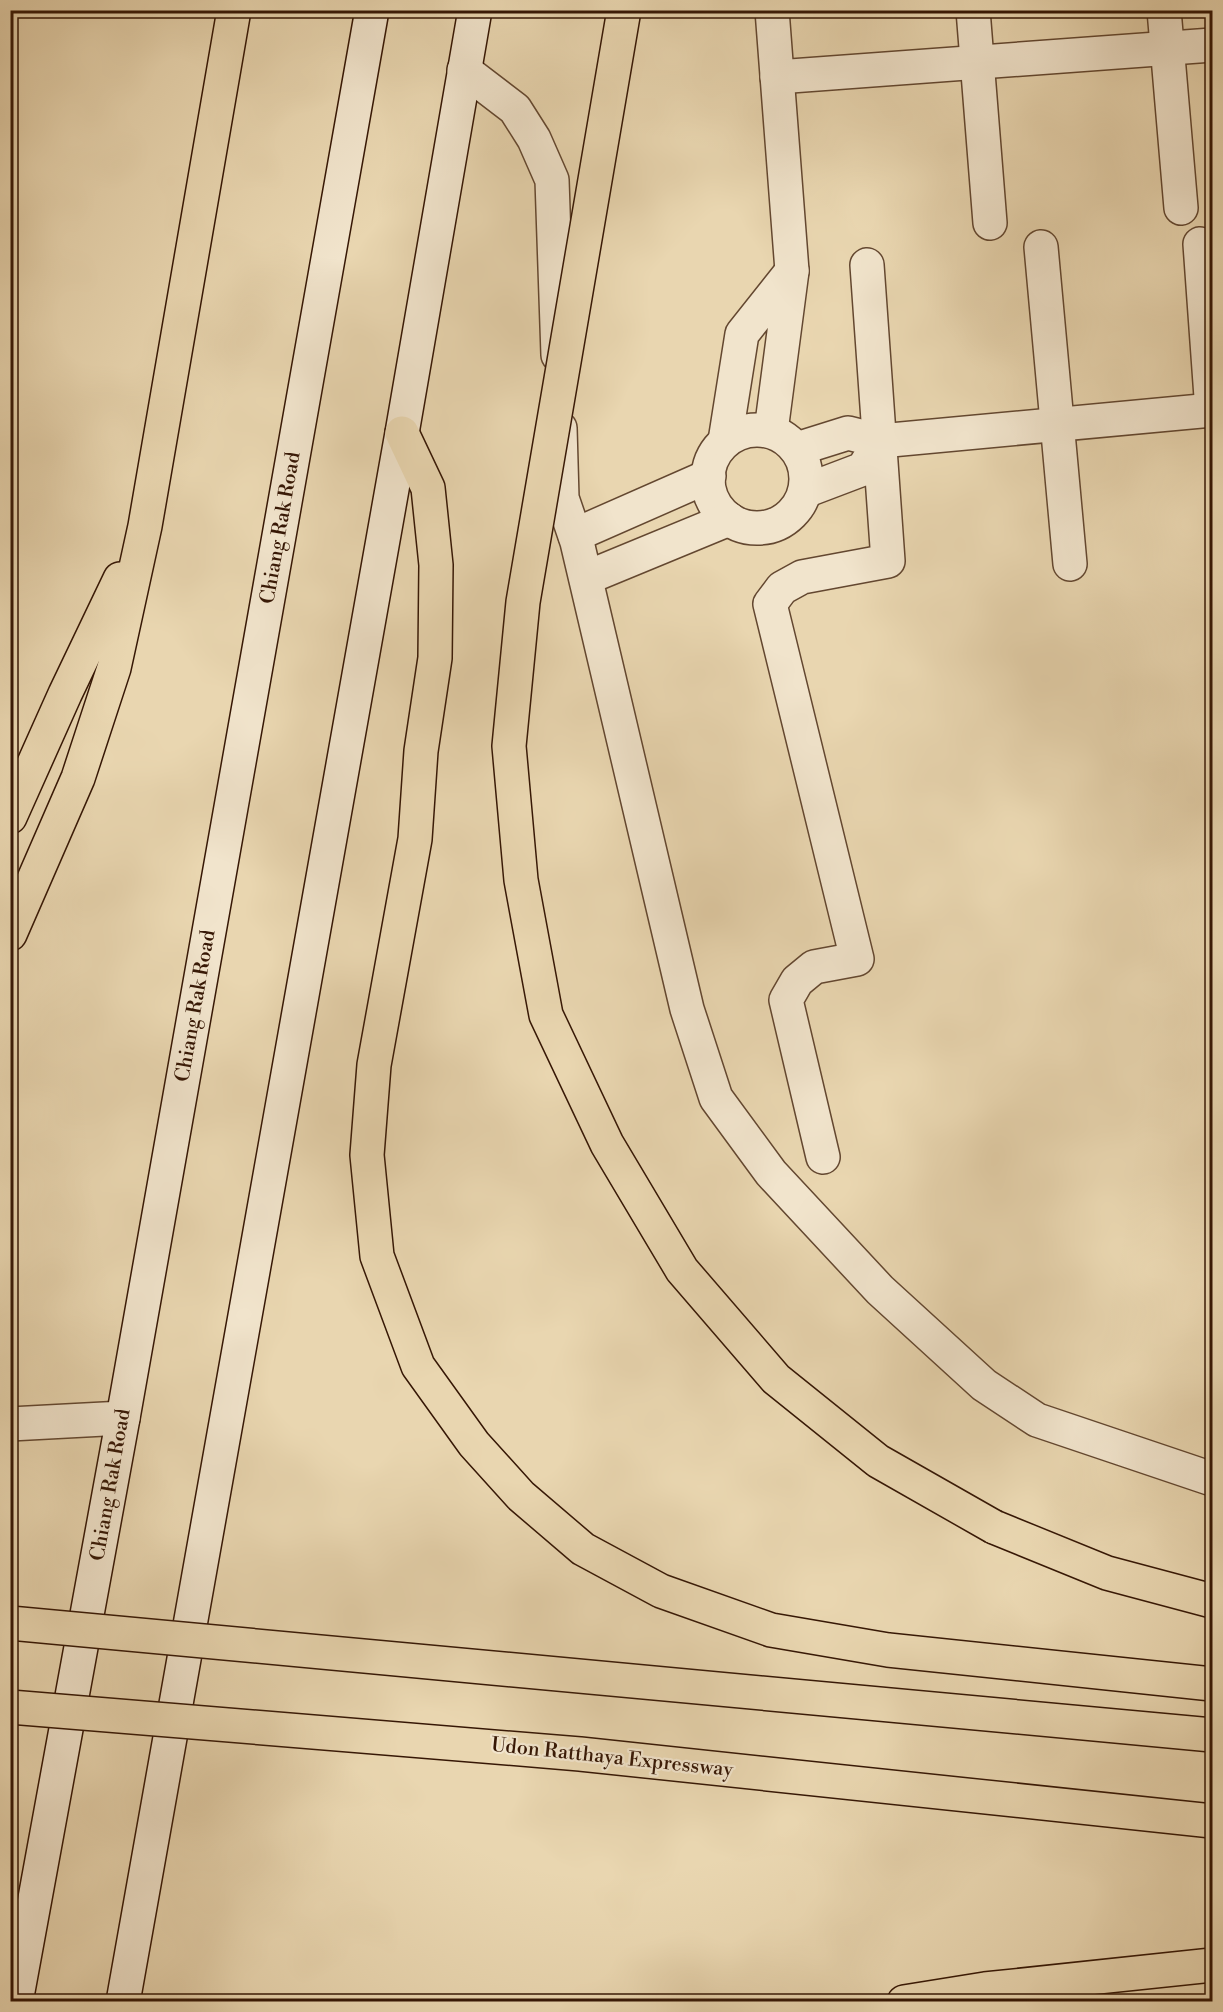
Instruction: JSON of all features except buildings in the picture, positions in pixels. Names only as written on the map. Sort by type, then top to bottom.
[{"type":"highway","points":[[10,934],[78,778],[114,668],[145,526],[234,10]]},
{"type":"highway","points":[[624,10],[523,602],[509,746],[521,880],[546,1015],[607,1144],[682,1270],[776,1379],[878,1461],[994,1527],[1107,1573],[1212,1601]]},
{"type":"highway","points":[[402,433],[428,488],[436,565],[435,658],[421,752],[415,839],[374,1065],[367,1155],[377,1256],[418,1366],[474,1444],[521,1496],[583,1549],[661,1591],[771,1630],[876,1648],[1212,1684]]},
{"type":"highway","points":[[10,817],[65,694],[145,526]]},
{"type":"highway","points":[[10,1623],[1212,1735]]},
{"type":"highway","name":"Udon Ratthaya Expressway","points":[[10,1707],[580,1754],[1212,1821]]},
{"type":"highway","points":[[904,2001],[985,1989],[1212,1965]]},
{"type":"street","name":"Chiang Rak Road","points":[[16,2001],[123,1418],[372,10]]},
{"type":"street","points":[[123,2001],[475,10]]},
{"type":"street","points":[[771,430],[792,271],[772,10]]},
{"type":"street","points":[[973,10],[990,223]]},
{"type":"street","points":[[1164,10],[1181,208]]},
{"type":"street","points":[[777,77],[1212,45]]},
{"type":"street","points":[[464,70],[515,109],[534,139],[552,180],[562,498],[575,535],[586,578],[687,1009],[716,1098],[771,1173],[880,1290],[984,1385],[1037,1420],[1212,1479]]},
{"type":"street","points":[[797,449],[848,433],[880,441],[1212,411],[1200,244]]},
{"type":"street","points":[[1041,247],[1070,564]]},
{"type":"street","points":[[823,1157],[786,1000],[797,981],[814,967],[857,959],[770,604],[782,588],[802,577],[888,561],[867,265]]},
{"type":"street","points":[[725,441],[742,334],[792,271]]},
{"type":"street","points":[[754,429],[771,430],[786,438],[797,449],[805,464],[807,480],[805,491],[796,510],[783,521],[769,527],[752,528],[736,524],[729,519],[713,502],[708,486],[708,476],[714,454],[725,441],[739,433],[754,429]]},
{"type":"street","points":[[805,491],[863,469],[880,441]]},
{"type":"street","points":[[575,535],[708,476]]},
{"type":"street","points":[[586,578],[729,519]]},
{"type":"street","points":[[10,1424],[123,1418]]}]
